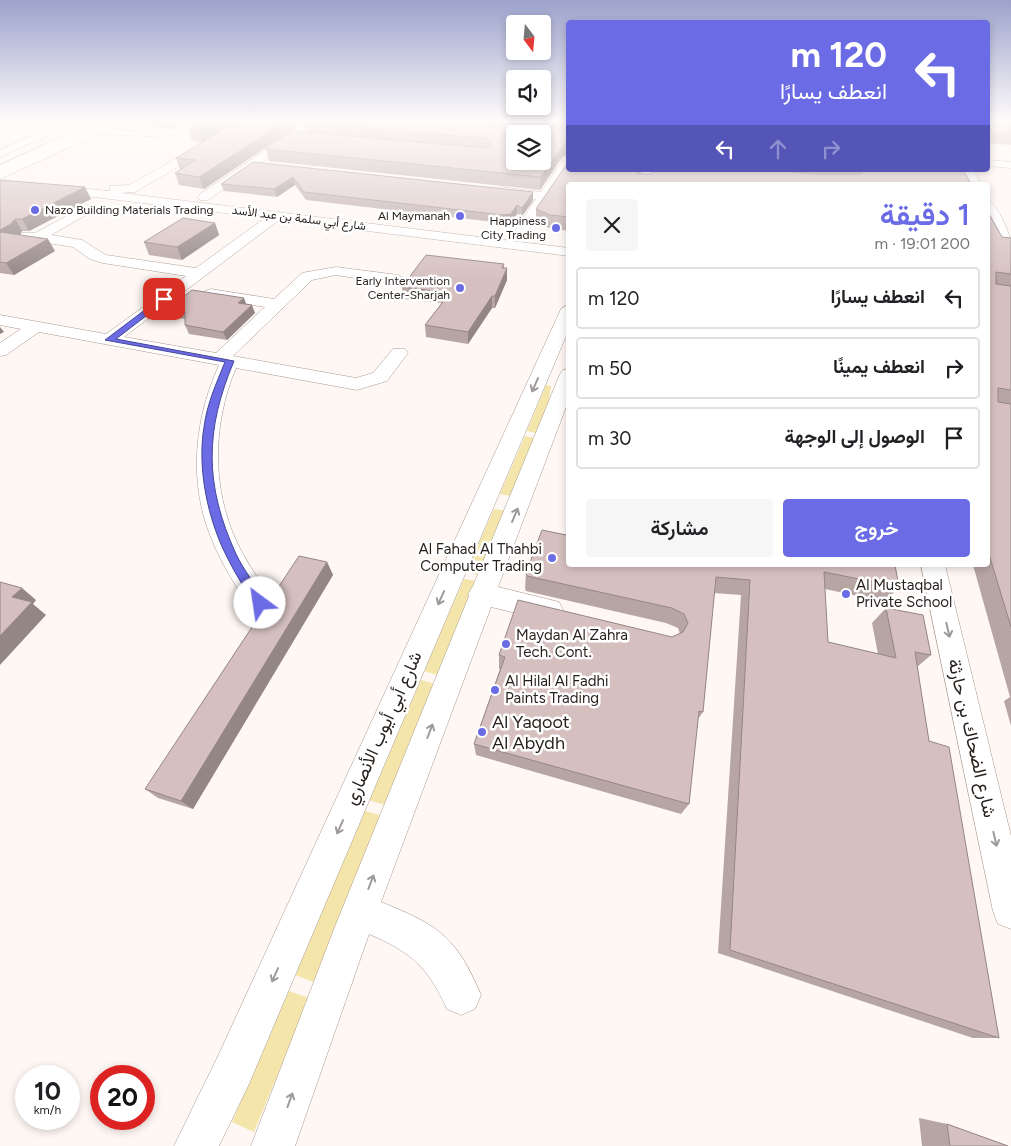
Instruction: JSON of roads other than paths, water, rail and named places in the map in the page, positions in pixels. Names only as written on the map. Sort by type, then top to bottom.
[{"type":"street","name":"شارع أبي سلمة بن عبد الأسد","points":[[21,173],[34,179],[204,196],[518,236],[566,250]]},
{"type":"street","points":[[94,193],[107,189],[131,189],[159,173]]},
{"type":"street","points":[[204,196],[238,173]]},
{"type":"street","points":[[518,236],[559,173]]},
{"type":"street","name":"شارع أبي سلمة بن عبد الأسد","points":[[0,185],[18,184],[566,250]]},
{"type":"street","points":[[487,190],[544,196]]},
{"type":"street","points":[[990,204],[1003,205]]},
{"type":"street","points":[[990,208],[1009,241],[990,241]]},
{"type":"street","points":[[87,209],[33,237],[78,244],[95,256],[103,259],[198,274]]},
{"type":"street","points":[[109,340],[277,215]]},
{"type":"street","points":[[470,254],[482,241]]},
{"type":"street","points":[[260,603],[231,555],[214,510],[207,467],[208,428],[225,360],[301,281],[316,273],[336,271],[398,280]]},
{"type":"street","points":[[178,289],[278,304]]},
{"type":"street","points":[[0,320],[357,384],[380,377],[400,353]]},
{"type":"street","points":[[0,351],[36,326]]},
{"type":"street","name":"شارع أبي أيوب الأنصاري","points":[[196,1146],[234,1069],[566,328]]},
{"type":"street","points":[[566,333],[562,363],[566,372]]},
{"type":"street","points":[[273,1146],[357,918],[481,594],[518,508],[566,381]]},
{"type":"street","name":"شارع الضحاك بن حارثة","points":[[933,567],[1011,911]]},
{"type":"street","points":[[481,594],[578,616]]},
{"type":"street","points":[[357,918],[417,950],[430,962],[439,979],[453,997]]},
{"type":"place","name":"Nazo Building Materials Trading","points":[[35,210]]},
{"type":"place","name":"Al Maymanah","points":[[460,216]]},
{"type":"place","name":"Happiness City Trading","points":[[556,228]]},
{"type":"place","name":"Early Intervention Center-Sharjah","points":[[460,288]]},
{"type":"place","name":"Al Fahad Al Thahbi Computer Trading","points":[[552,558]]},
{"type":"place","name":"Al Mustaqbal Private School","points":[[846,594]]},
{"type":"place","name":"Maydan Al Zahra Tech. Cont.","points":[[506,644]]},
{"type":"place","name":"Al Hilal Al Fadhi Paints Trading","points":[[495,690]]},
{"type":"place","name":"Al Yaqoot Al Abydh","points":[[482,732]]}]
